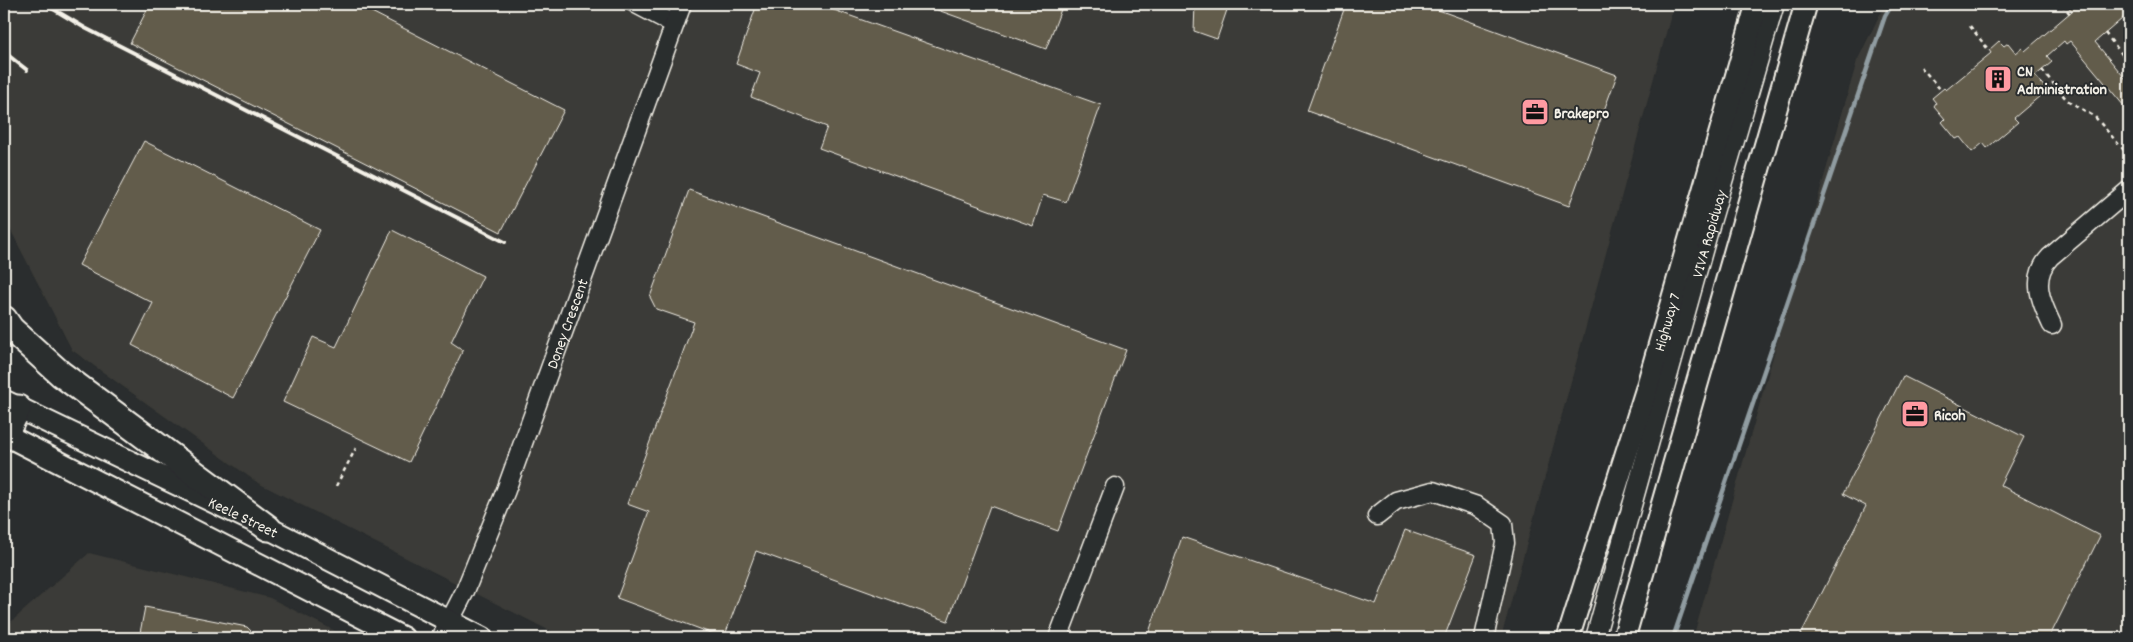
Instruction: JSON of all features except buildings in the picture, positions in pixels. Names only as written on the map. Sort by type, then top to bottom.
[{"type":"highway","points":[[4,319],[11,329],[61,374],[268,528]]},
{"type":"highway","points":[[4,436],[11,405]]},
{"type":"main road","name":"Highway 7","points":[[1568,638],[1646,388],[1757,4]]},
{"type":"main road","points":[[1624,638],[1806,4]]},
{"type":"main road","name":"Keele Street","points":[[11,405],[268,528],[446,630],[482,638]]},
{"type":"main road","points":[[4,436],[403,638]]},
{"type":"street","points":[[636,4],[674,24]]},
{"type":"street","name":"Doney Crescent","points":[[446,630],[465,591],[506,490],[682,4]]},
{"type":"street","name":"VIVA Rapidway","points":[[1595,638],[1710,226],[1775,4]]},
{"type":"street","points":[[2052,325],[2038,292],[2039,280],[2044,266],[2050,257],[2129,190]]},
{"type":"street","points":[[1058,638],[1115,487]]},
{"type":"street","points":[[1378,516],[1396,501],[1434,491],[1477,506],[1503,524],[1505,543],[1484,638]]},
{"type":"path","points":[[2062,4],[2070,14]]},
{"type":"path","points":[[1970,26],[1987,48]]},
{"type":"path","points":[[2105,33],[2129,63]]},
{"type":"path","points":[[1921,67],[1940,89]]},
{"type":"path","points":[[2042,70],[2067,100],[2095,117],[2129,156]]},
{"type":"path","points":[[336,486],[356,448]]},
{"type":"shaded area","points":[[4,4],[1674,4],[1501,638],[564,638],[258,483],[72,350],[4,217]]},
{"type":"shaded area","points":[[1885,4],[2129,4],[2129,638],[1693,638],[1857,61]]},
{"type":"shaded area","points":[[89,553],[270,598],[349,638],[4,638],[4,628]]},
{"type":"waterway","points":[[1673,638],[1885,16],[1892,4]]},
{"type":"railway","points":[[45,4],[85,28],[505,242]]},
{"type":"railway","points":[[4,52],[27,70]]},
{"type":"place","name":"CN Administration","points":[[1998,79]]},
{"type":"place","name":"Brakepro","points":[[1535,112]]},
{"type":"place","name":"Ricoh","points":[[1915,414]]}]
